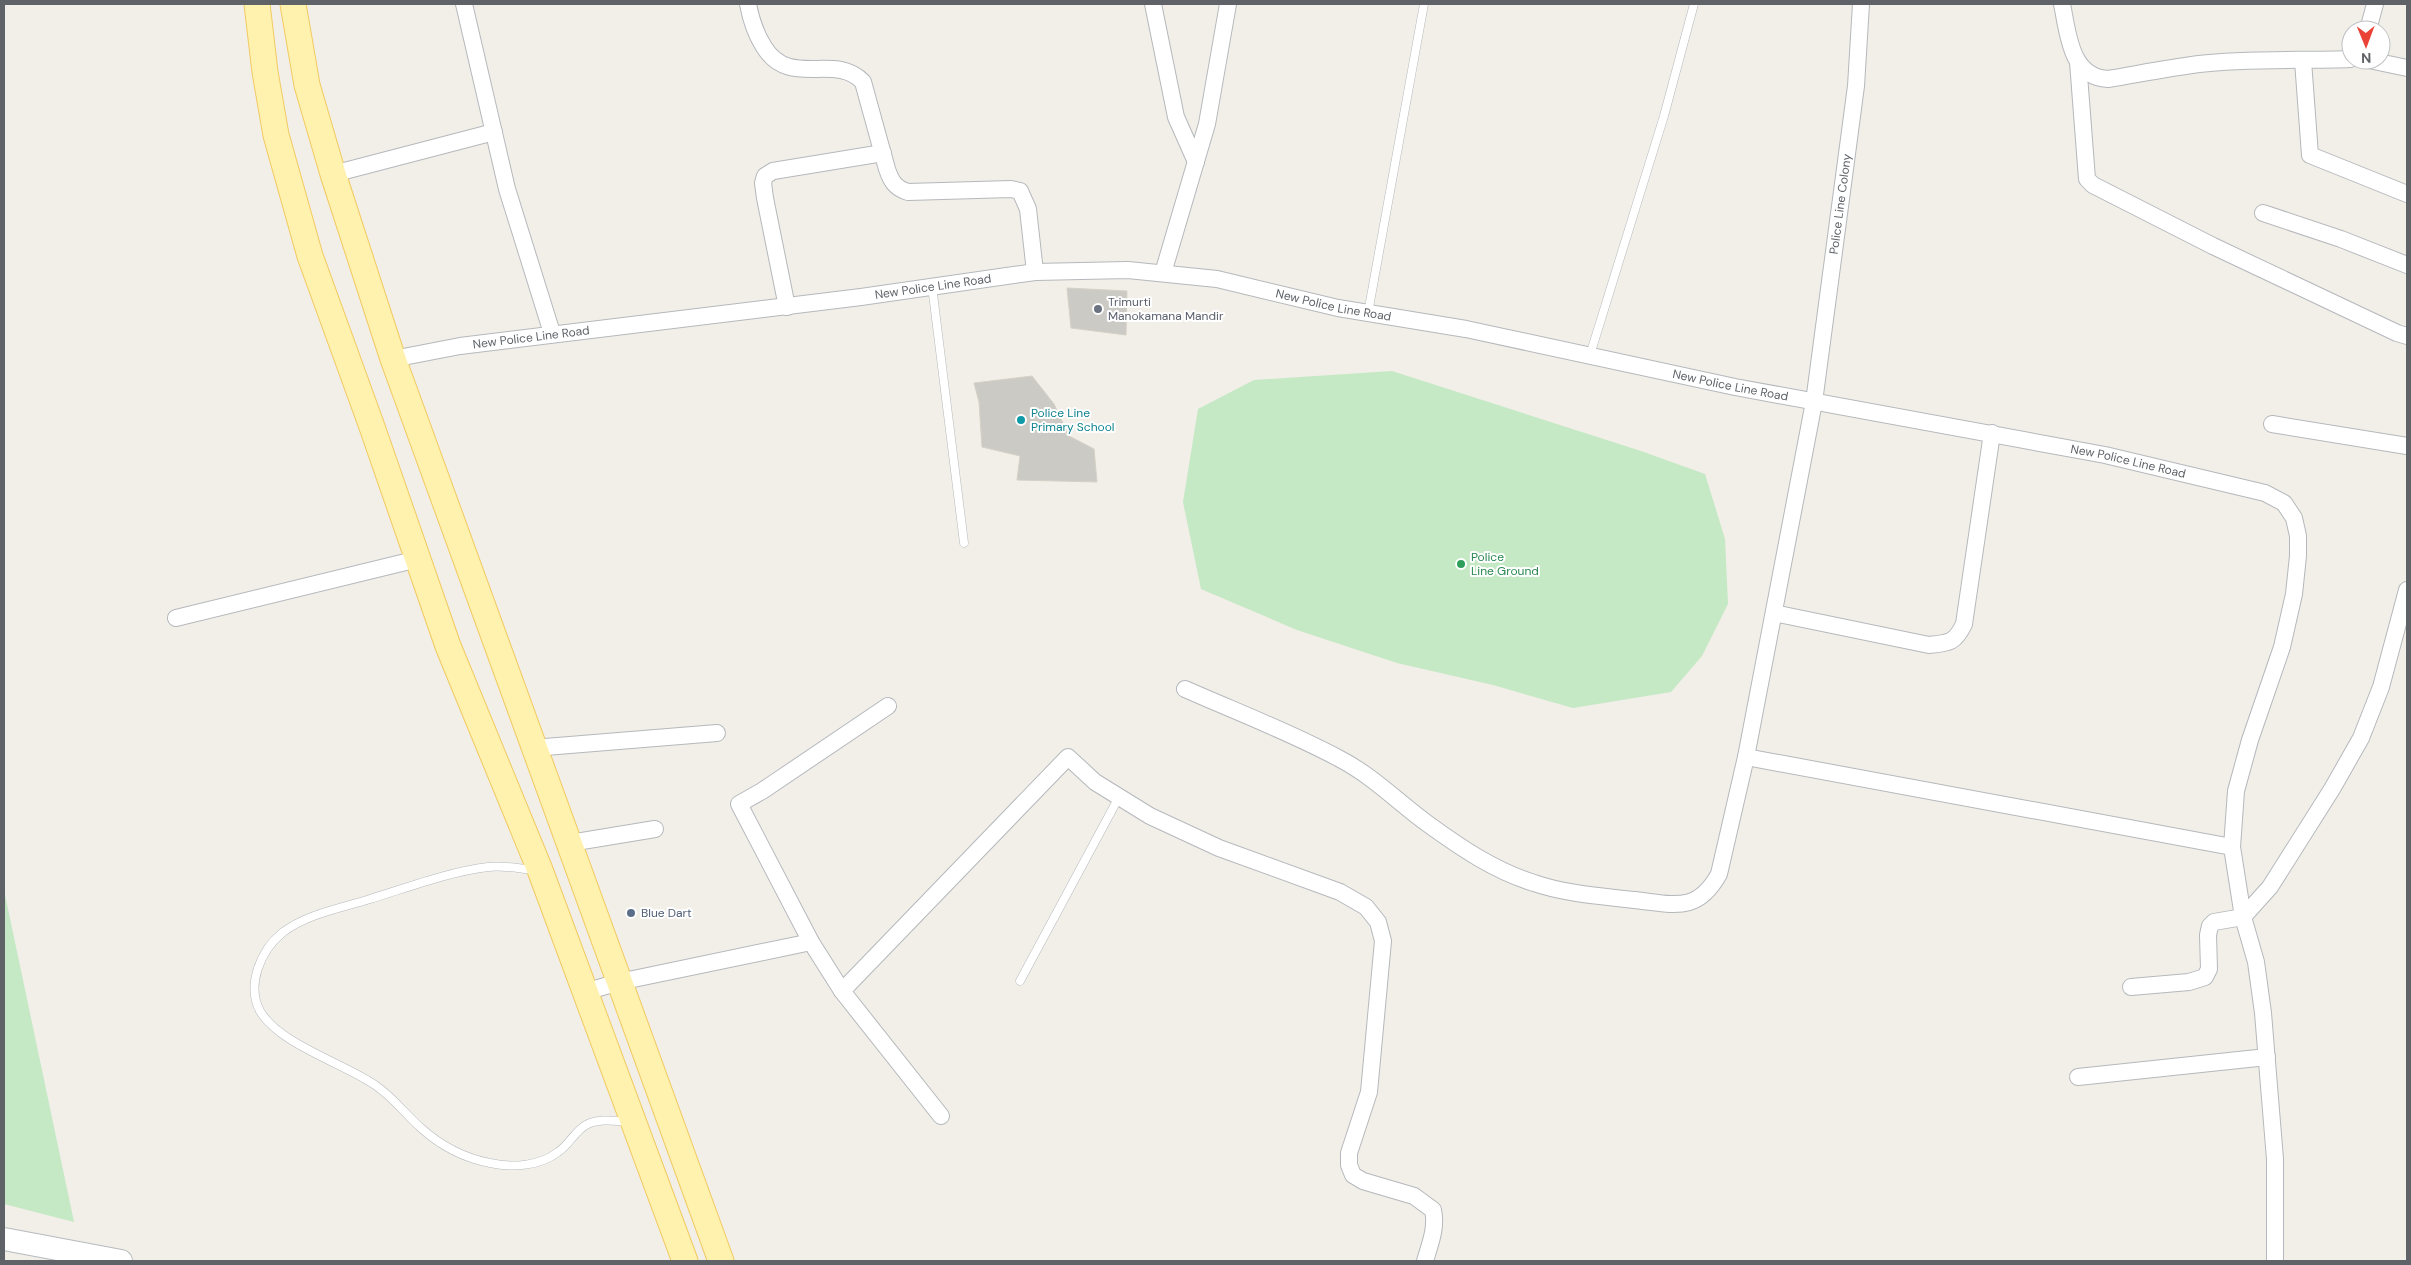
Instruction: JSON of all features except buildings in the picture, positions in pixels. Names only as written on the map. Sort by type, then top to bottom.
[{"type":"main road","points":[[257,4],[265,72],[276,134],[310,256],[448,646],[540,870],[685,1261]]},
{"type":"main road","points":[[294,4],[307,84],[333,174],[394,359],[533,748],[570,843],[721,1261]]},
{"type":"street","points":[[464,4],[507,189],[552,333]]},
{"type":"street","points":[[748,4],[755,33],[769,55],[782,66],[843,70],[856,75],[863,82],[891,181],[898,189],[908,192],[1011,189],[1020,191],[1028,209],[1035,272]]},
{"type":"street","points":[[1153,4],[1176,117],[1196,162]]},
{"type":"street","points":[[1163,274],[1207,124],[1228,4]]},
{"type":"street","name":"Police Line Colony","points":[[1185,689],[1290,734],[1342,760],[1383,788],[1434,829],[1470,853],[1502,871],[1534,883],[1577,893],[1674,904],[1696,902],[1711,890],[1719,874],[1746,758],[1814,402],[1856,86],[1862,4]]},
{"type":"street","points":[[2062,4],[2069,40],[2078,62],[2088,75],[2096,78],[2108,79],[2199,64],[2270,59],[2303,61],[2341,59]]},
{"type":"street","points":[[2371,20],[2375,4]]},
{"type":"street","points":[[2303,61],[2310,155],[2407,194]]},
{"type":"street","points":[[2078,62],[2087,179],[2093,185],[2322,300],[2407,336]]},
{"type":"street","points":[[2391,65],[2407,68]]},
{"type":"street","points":[[333,174],[494,132]]},
{"type":"street","points":[[787,307],[765,198],[764,176],[774,171],[883,153]]},
{"type":"street","points":[[2263,213],[2341,239],[2407,266]]},
{"type":"street","name":"New Police Line Road","points":[[394,359],[460,346],[552,333],[787,307],[1035,272],[1128,270],[1217,279],[1368,313],[1466,329],[1814,402],[2105,455],[2265,493],[2284,502],[2294,518],[2298,536],[2294,594],[2282,647],[2250,740],[2236,791],[2232,847],[2243,917],[2256,962],[2267,1057],[2276,1159],[2275,1261]]},
{"type":"street","points":[[2272,424],[2407,446]]},
{"type":"street","points":[[1774,613],[1930,644],[1946,644],[1958,638],[1964,624],[1992,433]]},
{"type":"street","points":[[176,618],[418,559]]},
{"type":"street","points":[[2130,987],[2189,982],[2205,977],[2209,968],[2208,935],[2210,926],[2214,922],[2243,917],[2270,887],[2324,803],[2361,738],[2381,687],[2407,590]]},
{"type":"street","points":[[888,706],[739,804],[811,942],[842,991],[941,1116]]},
{"type":"street","points":[[533,748],[717,733]]},
{"type":"street","points":[[842,991],[1068,757],[1095,782],[1150,816],[1219,848],[1340,892],[1366,907],[1378,922],[1383,941],[1369,1092],[1349,1153],[1349,1165],[1353,1175],[1363,1181],[1414,1196],[1433,1210],[1435,1219],[1426,1261]]},
{"type":"street","points":[[1746,758],[2232,847]]},
{"type":"street","points":[[570,843],[655,829]]},
{"type":"street","points":[[585,992],[619,982],[811,942]]},
{"type":"street","points":[[2078,1078],[2267,1057]]},
{"type":"street","points":[[4,1239],[122,1261]]},
{"type":"lane","points":[[1368,313],[1424,4]]},
{"type":"lane","points":[[1590,356],[1664,116],[1694,4]]},
{"type":"lane","points":[[932,286],[964,543]]},
{"type":"lane","points":[[1020,981],[1119,797]]},
{"type":"lane","points":[[540,870],[490,866],[450,874],[310,918],[283,933],[267,948],[257,969],[254,991],[260,1010],[272,1026],[314,1053],[357,1073],[386,1092],[437,1142],[461,1155],[492,1164],[523,1166],[542,1162],[559,1152],[587,1124],[600,1121],[634,1122]]},
{"type":"green space","name":"Police Line Ground","points":[[1392,371],[1641,451],[1705,474],[1725,539],[1728,604],[1702,656],[1671,692],[1573,708],[1493,685],[1397,663],[1297,630],[1201,589],[1183,502],[1198,409],[1254,380]]},
{"type":"green space","points":[[4,890],[74,1222],[4,1204]]},
{"type":"place","name":"Trimurti Manokamana Mandir","points":[[1098,309]]},
{"type":"place","name":"Police Line Primary School","points":[[1021,420]]},
{"type":"place","name":"Police Line Ground","points":[[1461,564]]},
{"type":"place","name":"Blue Dart","points":[[631,913]]}]
